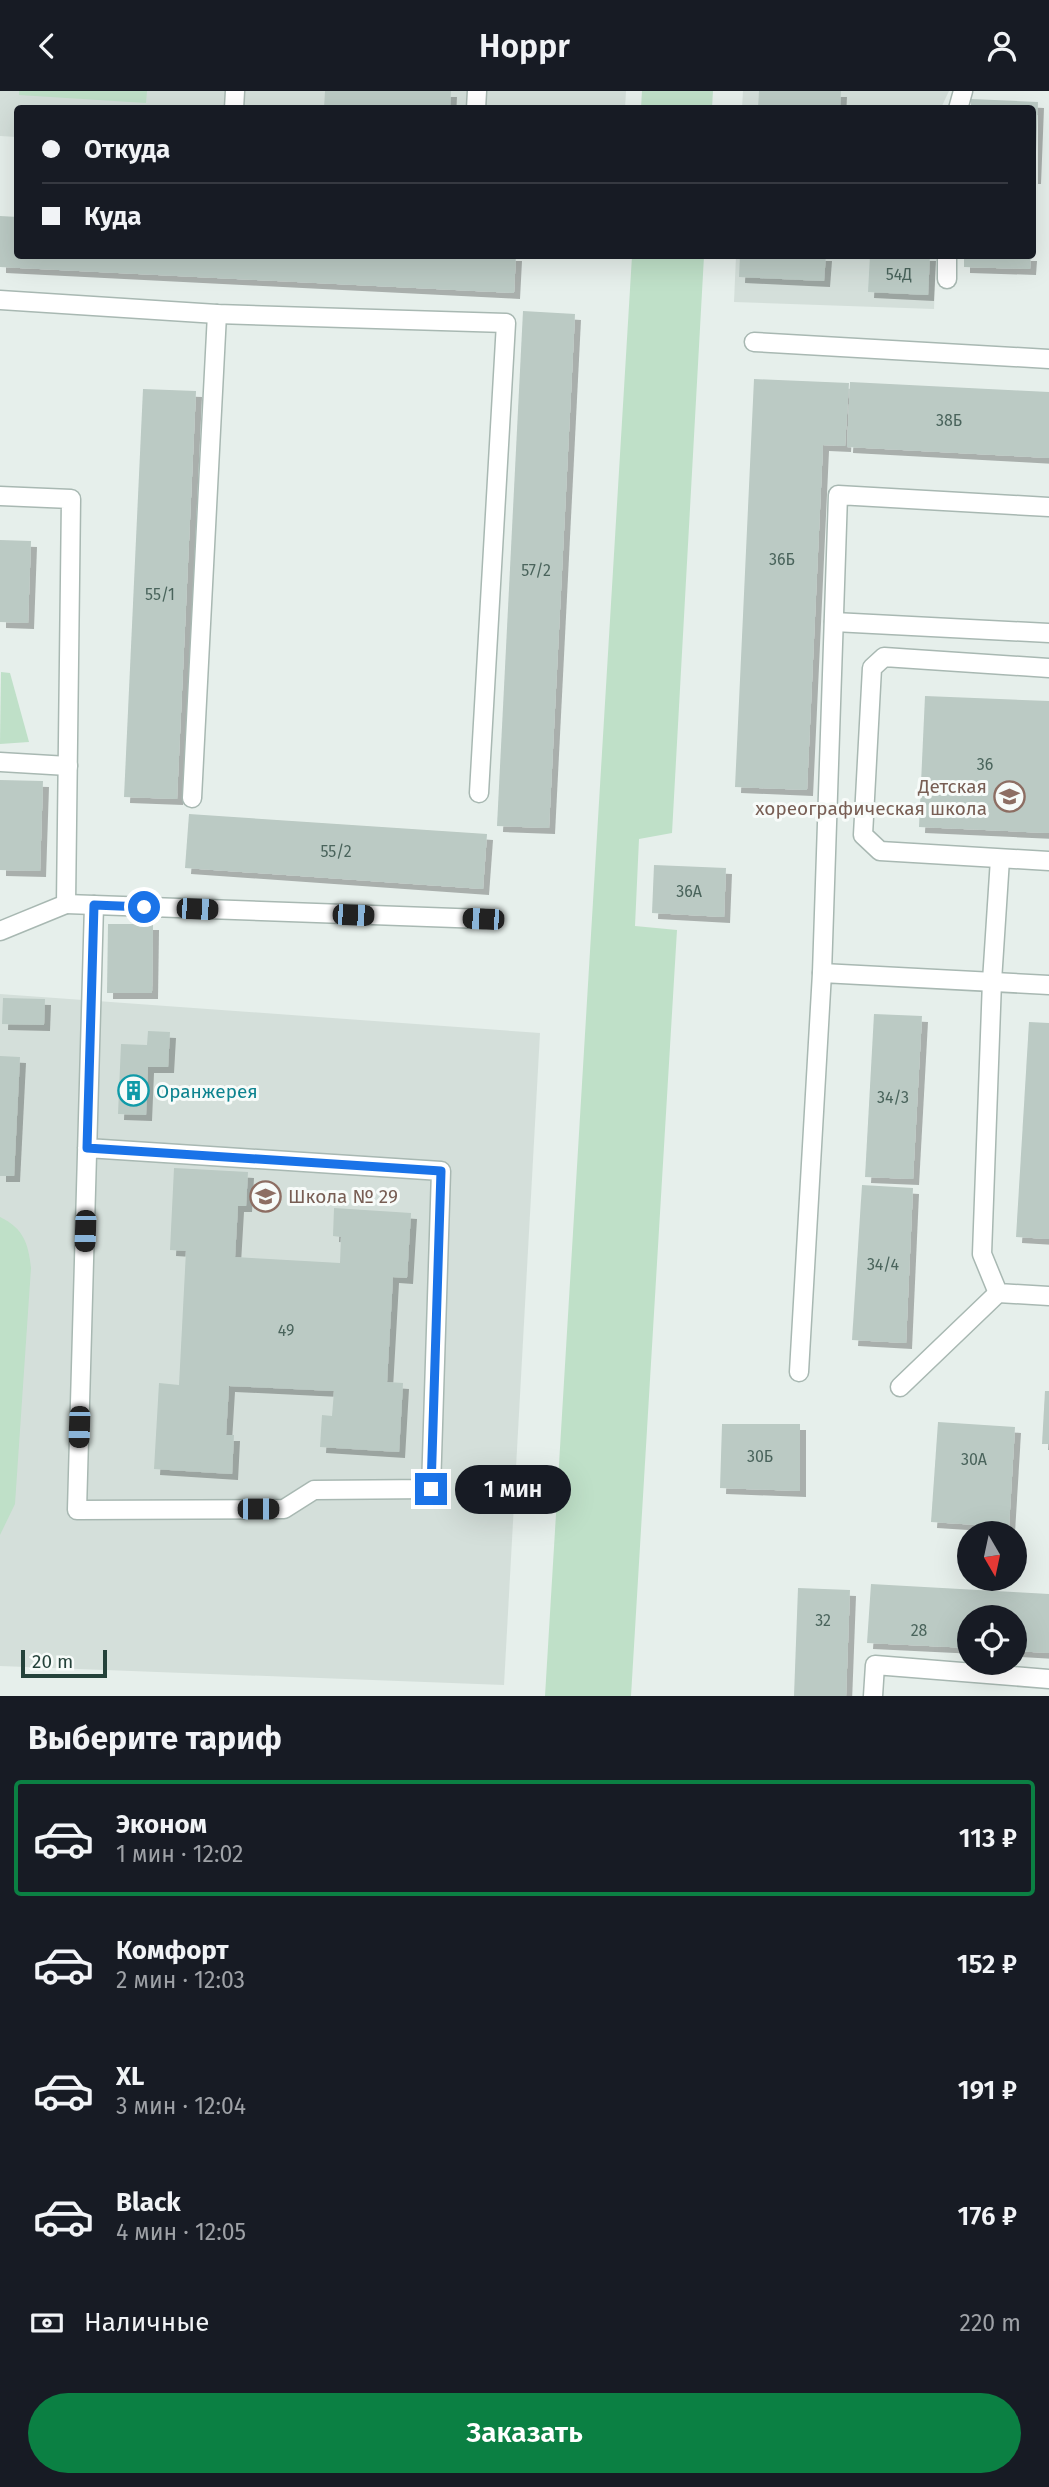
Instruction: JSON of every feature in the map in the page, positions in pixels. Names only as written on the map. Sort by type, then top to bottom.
[{"type":"lane","points":[[947,259],[947,279]]},
{"type":"lane","points":[[0,300],[217,314],[506,323],[479,793]]},
{"type":"lane","points":[[192,798],[217,314]]},
{"type":"lane","points":[[754,342],[1049,359]]},
{"type":"lane","points":[[799,1372],[822,973],[838,495],[1049,507]]},
{"type":"lane","points":[[0,496],[71,499],[66,904]]},
{"type":"lane","points":[[834,622],[1049,633]]},
{"type":"lane","points":[[1049,668],[884,657],[872,668],[863,835],[880,851],[1049,861]]},
{"type":"lane","points":[[0,762],[68,767]]},
{"type":"lane","points":[[998,1293],[982,1254],[992,981],[1000,859]]},
{"type":"lane","points":[[0,931],[66,904],[483,919]]},
{"type":"lane","points":[[87,1148],[441,1171],[431,1489],[314,1490],[284,1509],[77,1510],[87,1148],[94,905]]},
{"type":"lane","points":[[822,973],[1049,985]]},
{"type":"lane","points":[[900,1387],[998,1293],[1049,1296]]},
{"type":"lane","points":[[873,1696],[875,1665],[1049,1679]]},
{"type":"shaded area","points":[[0,91],[626,91],[625,105],[14,105],[14,137],[0,136]]},
{"type":"shaded area","points":[[743,91],[949,91],[942,105],[742,105]]},
{"type":"shaded area","points":[[736,259],[936,259],[934,309],[734,302]]},
{"type":"shaded area","name":"Школа № 29","points":[[0,994],[540,1033],[504,1685],[0,1666]]},
{"type":"green space","points":[[19,91],[147,91],[146,103],[19,95]]},
{"type":"green space","points":[[642,91],[713,91],[712,105],[641,105]]},
{"type":"green space","points":[[632,259],[704,259],[672,833],[639,839],[635,926],[677,930],[631,1696],[545,1696]]},
{"type":"green space","points":[[1,672],[10,673],[29,742],[0,744]]},
{"type":"green space","points":[[0,1217],[20,1232],[31,1268],[15,1504],[0,1535]]},
{"type":"building","points":[[325,91],[451,91],[450,105],[324,105]]},
{"type":"building","points":[[759,91],[841,91],[840,105],[758,105]]},
{"type":"building","points":[[971,99],[1038,102],[1036,153],[1036,105],[971,105]]},
{"type":"building","points":[[0,216],[14,217],[14,259],[516,259],[514,293],[0,267]]},
{"type":"building","points":[[740,259],[826,259],[824,281],[739,277]]},
{"type":"building","points":[[870,259],[930,259],[928,295],[868,292]]},
{"type":"building","points":[[964,259],[1031,259],[1030,269],[964,267]]},
{"type":"building","points":[[523,311],[575,314],[549,828],[497,826]]},
{"type":"building","points":[[754,379],[849,383],[845,446],[823,445],[807,790],[735,787]]},
{"type":"building","points":[[850,382],[1049,392],[1049,458],[847,447]]},
{"type":"building","points":[[143,389],[196,391],[177,799],[124,797]]},
{"type":"building","points":[[0,540],[31,541],[28,623],[0,622]]},
{"type":"building","points":[[925,696],[1049,701],[1049,833],[919,827]]},
{"type":"building","points":[[0,780],[43,781],[40,871],[0,870]]},
{"type":"building","points":[[189,814],[487,834],[483,889],[185,868]]},
{"type":"building","points":[[654,865],[726,868],[724,917],[652,913]]},
{"type":"building","points":[[108,924],[153,924],[152,993],[107,993]]},
{"type":"building","points":[[3,998],[45,999],[44,1025],[2,1024]]},
{"type":"building","points":[[874,1014],[922,1016],[913,1179],[865,1177]]},
{"type":"building","points":[[1029,1022],[1049,1023],[1049,1239],[1016,1237]]},
{"type":"building","name":"Оранжерея","points":[[148,1031],[170,1032],[168,1067],[148,1067],[146,1115],[118,1114],[121,1044],[147,1045]]},
{"type":"building","points":[[0,1056],[20,1057],[14,1176],[0,1176]]},
{"type":"building","points":[[174,1168],[248,1172],[246,1206],[238,1206],[235,1257],[340,1263],[341,1237],[333,1236],[334,1208],[411,1213],[407,1278],[393,1277],[387,1382],[403,1383],[399,1452],[320,1447],[322,1415],[332,1416],[334,1391],[229,1386],[226,1435],[234,1435],[232,1474],[154,1469],[159,1383],[179,1385],[186,1251],[170,1250]]},
{"type":"building","points":[[862,1185],[913,1188],[906,1343],[852,1340]]},
{"type":"building","points":[[1045,1391],[1049,1391],[1049,1444],[1042,1444]]},
{"type":"building","points":[[938,1422],[1015,1427],[1009,1521],[931,1522]]},
{"type":"building","points":[[722,1424],[800,1424],[800,1491],[720,1488]]},
{"type":"building","points":[[871,1584],[957,1589],[957,1591],[1049,1594],[1049,1653],[1027,1652],[1027,1605],[957,1605],[957,1647],[867,1643]]},
{"type":"building","points":[[798,1588],[850,1590],[846,1696],[794,1696]]},
{"type":"place","name":"Детская хореографическая школа","points":[[1010,797]]},
{"type":"place","name":"Оранжерея","points":[[133,1091]]},
{"type":"place","name":"Школа № 29","points":[[265,1196]]},
{"type":"route","points":[[144,907],[94,905],[87,1148],[441,1171],[431,1489]]}]
